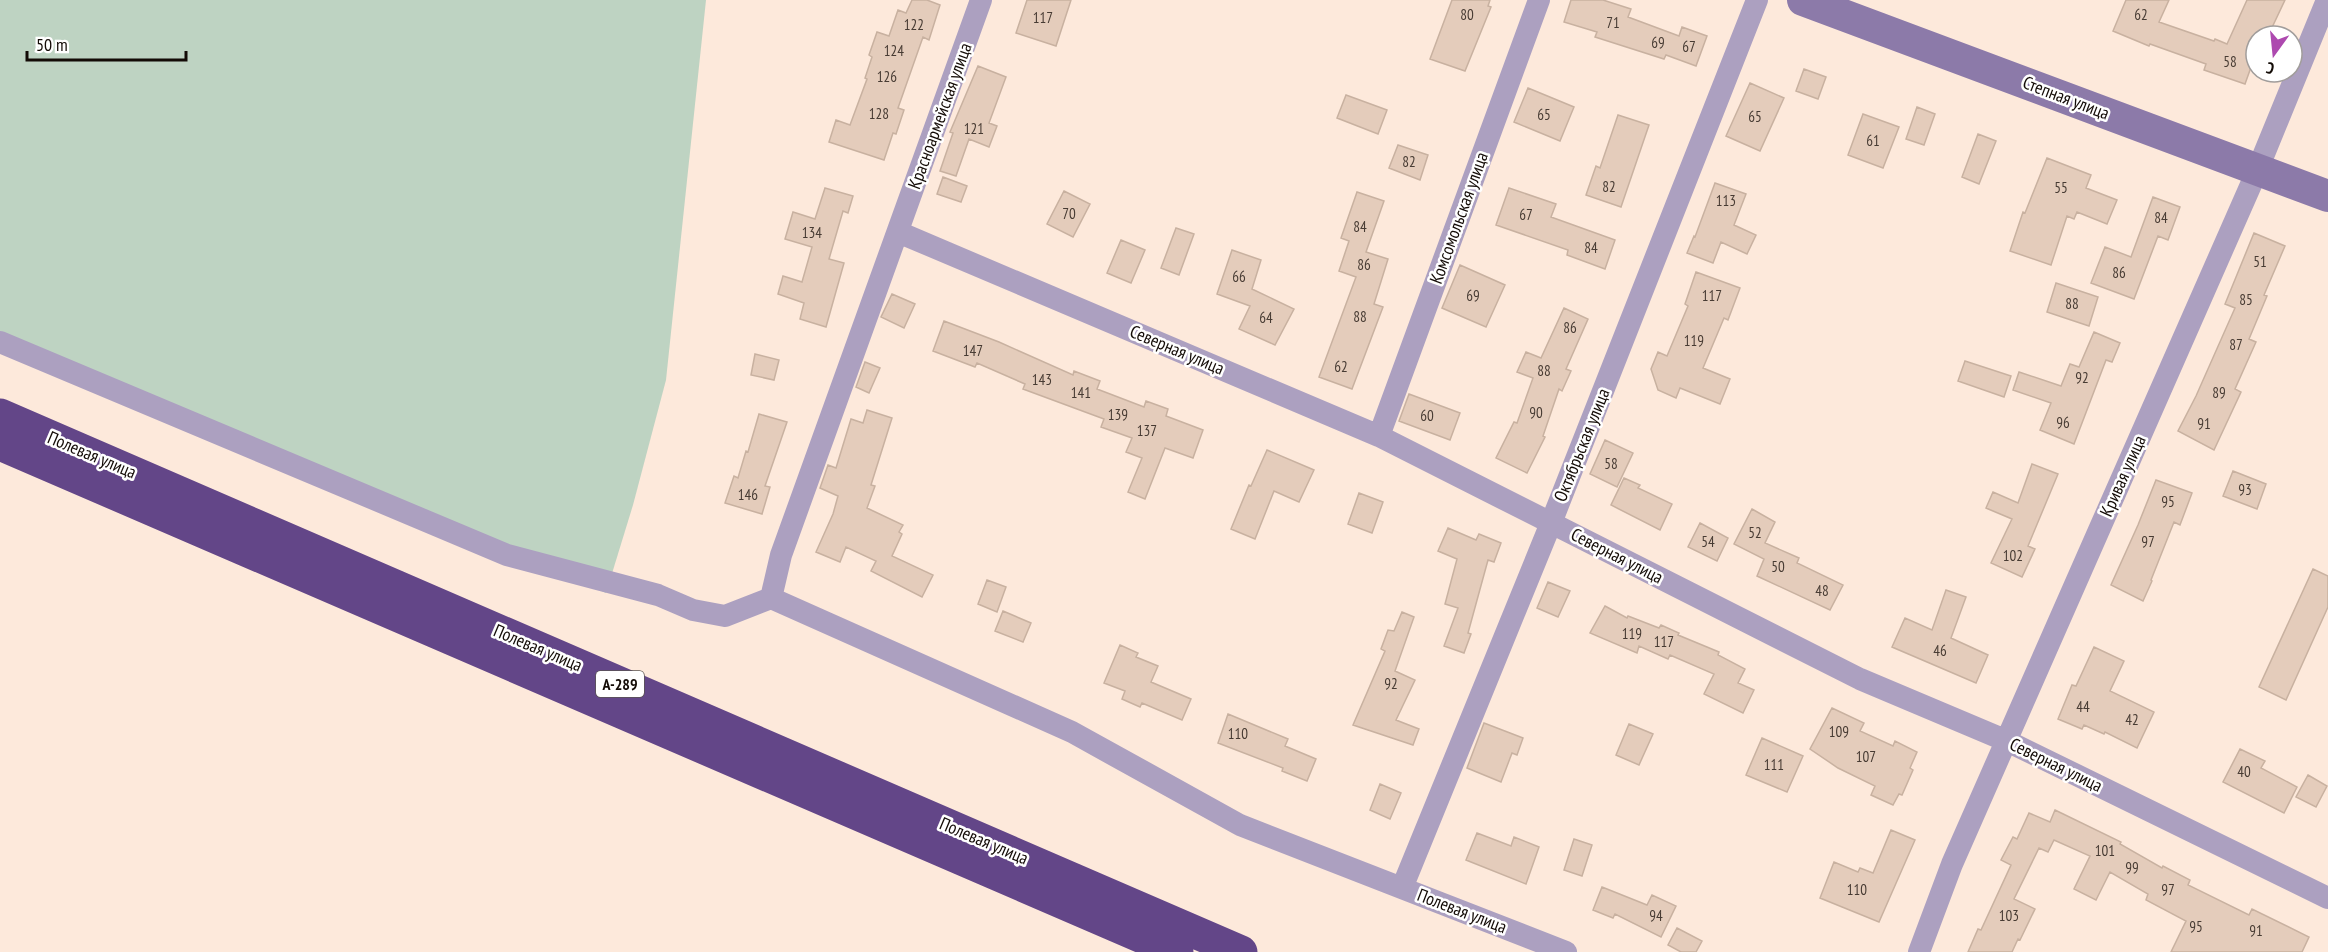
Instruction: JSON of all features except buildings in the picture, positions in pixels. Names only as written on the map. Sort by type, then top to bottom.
[{"type":"highway","name":"Полевая улица","points":[[0,415],[1241,952]]},
{"type":"highway","name":"Полевая улица","points":[[0,444],[1177,952]]},
{"type":"main road","name":"Степная улица","points":[[1803,0],[2328,196]]},
{"type":"street","name":"Красноармейская улица","points":[[771,598],[781,555],[981,0]]},
{"type":"street","name":"Комсомольская улица","points":[[1379,436],[1539,0]]},
{"type":"street","name":"Октябрьская улица","points":[[1402,888],[1551,523],[1757,0]]},
{"type":"street","name":"Кривая улица","points":[[1919,952],[1952,864],[2258,171],[2327,0]]},
{"type":"street","name":"Северная улица","points":[[898,232],[1379,436],[1860,679],[2007,741],[2328,898]]},
{"type":"street","points":[[0,342],[507,555],[658,595],[693,610],[725,616],[771,598]]},
{"type":"street","name":"Полевая улица","points":[[771,598],[1072,732],[1240,825],[1566,952]]},
{"type":"green space","points":[[0,0],[706,0],[666,380],[633,505],[606,593],[0,332]]}]
